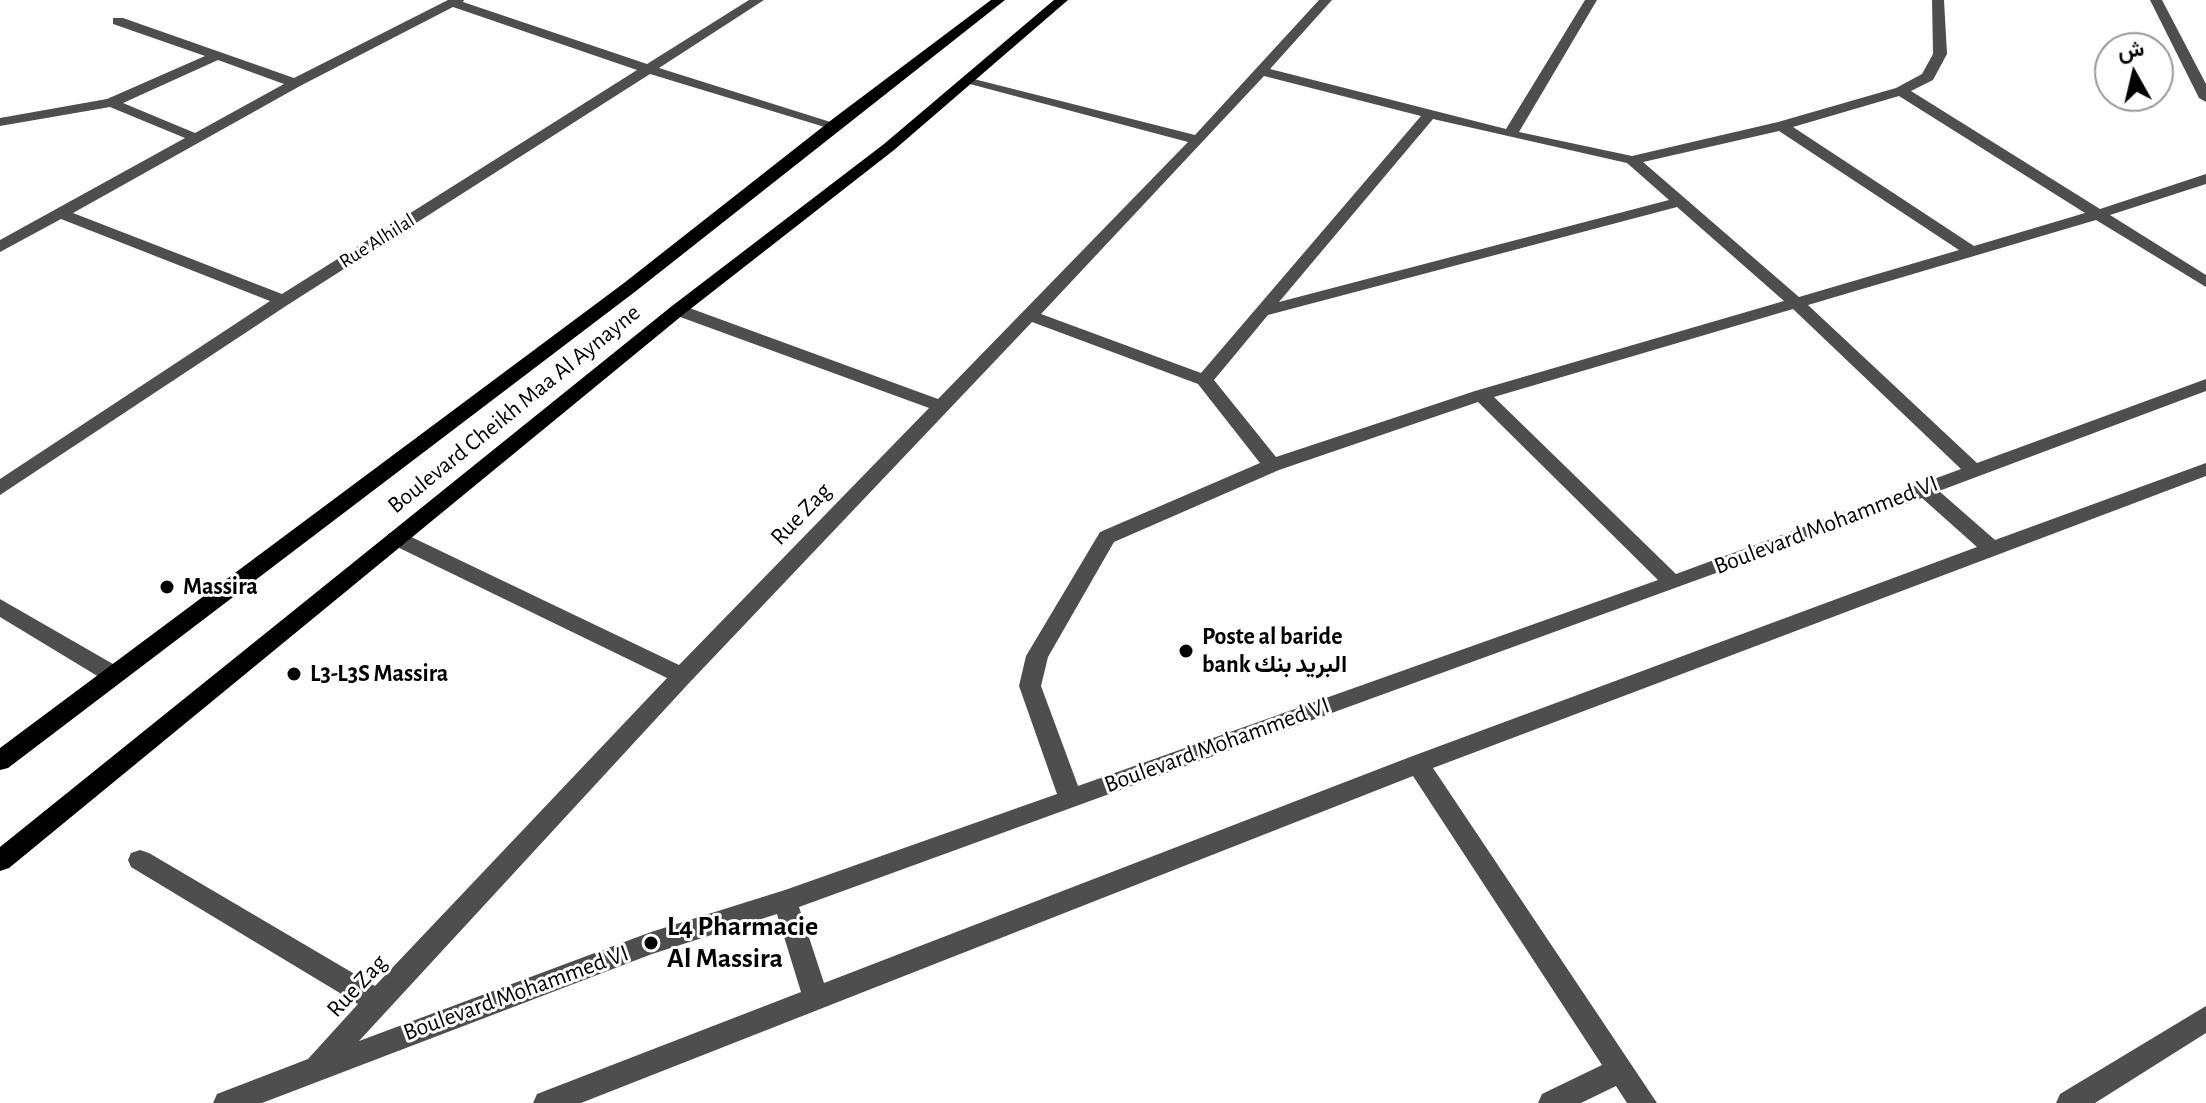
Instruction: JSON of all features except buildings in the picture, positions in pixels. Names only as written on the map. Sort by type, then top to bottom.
[{"type":"main road","name":"Boulevard Cheikh Maa Al Aynayne","points":[[0,761],[630,287],[833,125],[999,0]]},
{"type":"main road","name":"Boulevard Cheikh Maa Al Aynayne","points":[[0,861],[678,310],[971,80],[1062,0]]},
{"type":"street","name":"Rue Alhilal","points":[[0,488],[283,300],[758,0]]},
{"type":"street","name":"Rue Zag","points":[[317,1067],[682,676],[1198,140],[1326,0]]},
{"type":"street","points":[[1510,134],[1591,0]]},
{"type":"street","points":[[1262,71],[1510,134],[1632,160],[1781,126],[1901,91],[1928,77],[1940,54],[1938,0]]},
{"type":"street","points":[[2156,0],[2206,98]]},
{"type":"street","points":[[0,247],[295,83],[455,2],[647,69],[833,125]]},
{"type":"street","points":[[118,21],[295,83]]},
{"type":"street","points":[[0,122],[111,103],[219,55]]},
{"type":"street","points":[[971,80],[1198,140]]},
{"type":"street","points":[[1901,91],[2206,282]]},
{"type":"street","points":[[111,103],[196,138]]},
{"type":"street","points":[[1204,380],[1430,114]]},
{"type":"street","points":[[1781,126],[1970,250]]},
{"type":"street","points":[[1632,160],[1796,303],[1973,470]]},
{"type":"street","points":[[1070,797],[1030,686],[1037,656],[1107,537],[1272,465],[1481,395],[2096,215],[2206,179]]},
{"type":"street","points":[[1265,311],[1678,202]]},
{"type":"street","points":[[61,214],[283,300]]},
{"type":"street","points":[[678,310],[940,406]]},
{"type":"street","points":[[1028,315],[1204,380],[1272,465]]},
{"type":"street","name":"Boulevard Mohammed VI","points":[[227,1103],[651,943],[785,901],[1673,583],[2206,385]]},
{"type":"street","points":[[1481,395],[1673,583]]},
{"type":"street","points":[[547,1103],[1418,764],[2206,469]]},
{"type":"street","points":[[1924,489],[1992,549]]},
{"type":"street","points":[[396,538],[682,676]]},
{"type":"street","points":[[0,607],[112,674]]},
{"type":"street","points":[[1418,764],[1643,1103]]},
{"type":"street","points":[[140,860],[378,1002]]},
{"type":"street","points":[[785,901],[816,1000]]},
{"type":"street","points":[[2070,1103],[2206,1018]]},
{"type":"street","points":[[1552,1103],[1621,1070]]},
{"type":"place","name":"Massira","points":[[167,587]]},
{"type":"place","name":"Poste al baride bank البريد بنك","points":[[1186,651]]},
{"type":"place","name":"L3-L3S Massira","points":[[294,674]]},
{"type":"place","name":"L4 Pharmacie Al Massira","points":[[651,943]]}]
